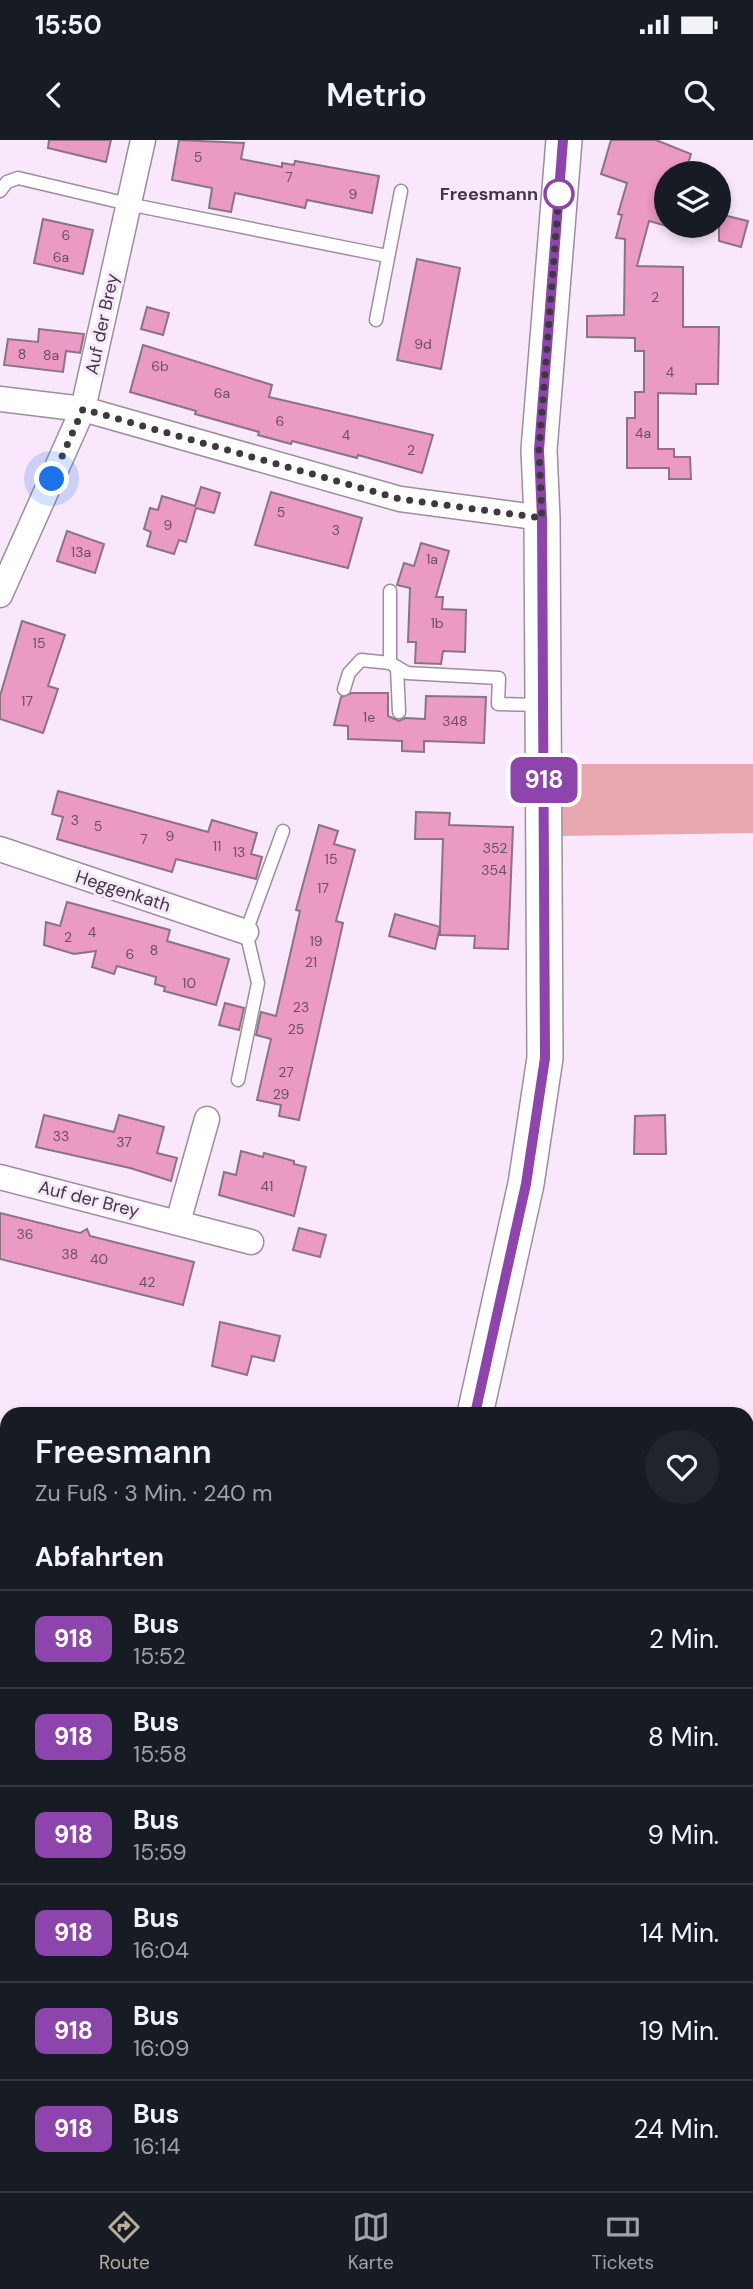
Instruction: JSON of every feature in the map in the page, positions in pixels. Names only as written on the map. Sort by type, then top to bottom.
[{"type":"main road","points":[[477,1407],[526,1184],[545,1058],[542,518],[539,450],[564,140]]},
{"type":"street","name":"Auf der Brey","points":[[0,595],[83,409],[143,140]]},
{"type":"street","points":[[0,399],[83,409],[400,499],[542,518]]},
{"type":"street","name":"Heggenkath","points":[[0,849],[246,932]]},
{"type":"street","points":[[178,1222],[207,1119]]},
{"type":"street","name":"Auf der Brey","points":[[0,1177],[251,1242]]},
{"type":"lane","points":[[0,191],[7,182],[18,178],[128,204],[387,256]]},
{"type":"lane","points":[[376,320],[401,191]]},
{"type":"lane","points":[[390,591],[393,665],[399,712]]},
{"type":"lane","points":[[344,689],[349,673],[360,660],[374,659],[407,673],[499,678],[498,704],[543,705]]},
{"type":"lane","points":[[238,1080],[258,983],[246,932],[283,831]]},
{"type":"shaded area","points":[[562,764],[753,764],[753,833],[562,836]]},
{"type":"building","points":[[49,140],[111,140],[106,162],[48,148]]},
{"type":"building","points":[[179,140],[244,143],[241,159],[282,167],[282,163],[294,165],[295,161],[379,176],[372,213],[307,200],[305,208],[235,193],[231,212],[209,208],[212,188],[172,180]]},
{"type":"building","points":[[611,140],[656,140],[691,154],[689,161],[654,161],[654,222],[649,221],[637,266],[683,267],[683,327],[719,327],[718,384],[696,384],[696,394],[658,393],[658,449],[674,449],[674,457],[690,457],[691,479],[669,479],[669,468],[627,468],[627,418],[635,418],[635,392],[644,392],[644,351],[635,351],[635,338],[587,337],[587,316],[624,315],[625,239],[616,238],[622,215],[618,214],[627,183],[601,174]]},
{"type":"building","points":[[731,217],[748,221],[741,247],[719,241],[719,238],[731,238]]},
{"type":"building","points":[[43,219],[93,230],[83,274],[34,263]]},
{"type":"building","points":[[417,259],[460,268],[441,369],[397,360]]},
{"type":"building","points":[[147,307],[169,313],[163,335],[141,329]]},
{"type":"building","points":[[39,329],[84,334],[80,353],[66,351],[63,372],[4,365],[8,339],[38,342]]},
{"type":"building","points":[[143,345],[272,385],[269,397],[433,435],[422,473],[358,455],[357,458],[258,435],[259,432],[130,392]]},
{"type":"building","points":[[201,487],[220,493],[214,513],[196,508],[186,542],[179,540],[174,554],[147,546],[151,532],[144,529],[150,508],[158,510],[162,496],[195,506]]},
{"type":"building","points":[[271,492],[362,518],[348,568],[255,545]]},
{"type":"building","points":[[67,531],[104,544],[95,573],[57,561]]},
{"type":"building","points":[[421,543],[449,551],[436,597],[443,597],[442,609],[466,610],[465,652],[443,651],[441,664],[415,663],[416,642],[408,642],[410,588],[397,585],[404,563],[414,566]]},
{"type":"building","points":[[22,621],[65,635],[48,686],[58,689],[43,733],[0,719],[0,696]]},
{"type":"building","points":[[352,693],[388,693],[388,716],[399,721],[405,718],[425,719],[426,696],[486,697],[484,743],[424,741],[424,752],[402,751],[402,741],[348,739],[348,726],[334,725],[341,697]]},
{"type":"building","points":[[58,791],[208,832],[212,820],[257,833],[251,854],[262,857],[256,879],[176,859],[172,872],[57,839],[63,817],[52,814]]},
{"type":"building","points":[[416,812],[450,813],[449,825],[513,827],[508,949],[474,948],[475,936],[440,935],[443,839],[415,839]]},
{"type":"building","points":[[319,825],[338,831],[334,844],[355,850],[336,921],[343,923],[299,1120],[279,1116],[281,1105],[257,1100],[271,1039],[256,1035],[261,1012],[276,1016],[300,911],[296,910]]},
{"type":"building","points":[[67,902],[170,930],[167,941],[229,959],[216,1005],[164,991],[165,987],[155,984],[156,977],[117,966],[114,974],[92,967],[96,951],[74,954],[44,945],[46,922],[60,926]]},
{"type":"building","points":[[395,914],[440,927],[435,949],[389,936]]},
{"type":"building","points":[[225,1003],[244,1008],[239,1030],[219,1025]]},
{"type":"building","points":[[44,1115],[114,1132],[119,1115],[164,1127],[157,1153],[177,1158],[171,1181],[130,1168],[36,1147]]},
{"type":"building","points":[[665,1115],[666,1154],[634,1154],[635,1116]]},
{"type":"building","points":[[241,1151],[263,1157],[264,1153],[306,1167],[294,1216],[219,1195],[224,1172],[236,1175]]},
{"type":"building","points":[[0,1213],[80,1233],[87,1229],[90,1236],[194,1262],[183,1305],[0,1259]]},
{"type":"building","points":[[299,1228],[326,1235],[320,1257],[293,1250]]},
{"type":"building","points":[[220,1322],[280,1336],[274,1361],[252,1356],[247,1375],[212,1366]]},
{"type":"bus line","name":"918","points":[[477,1407],[526,1184],[545,1058],[542,518],[539,450],[563,140]]},
{"type":"place","name":"Freesmann","points":[[559,194]]},
{"type":"route","points":[[52,479],[83,409],[400,499],[542,518],[539,450],[559,194]]}]
